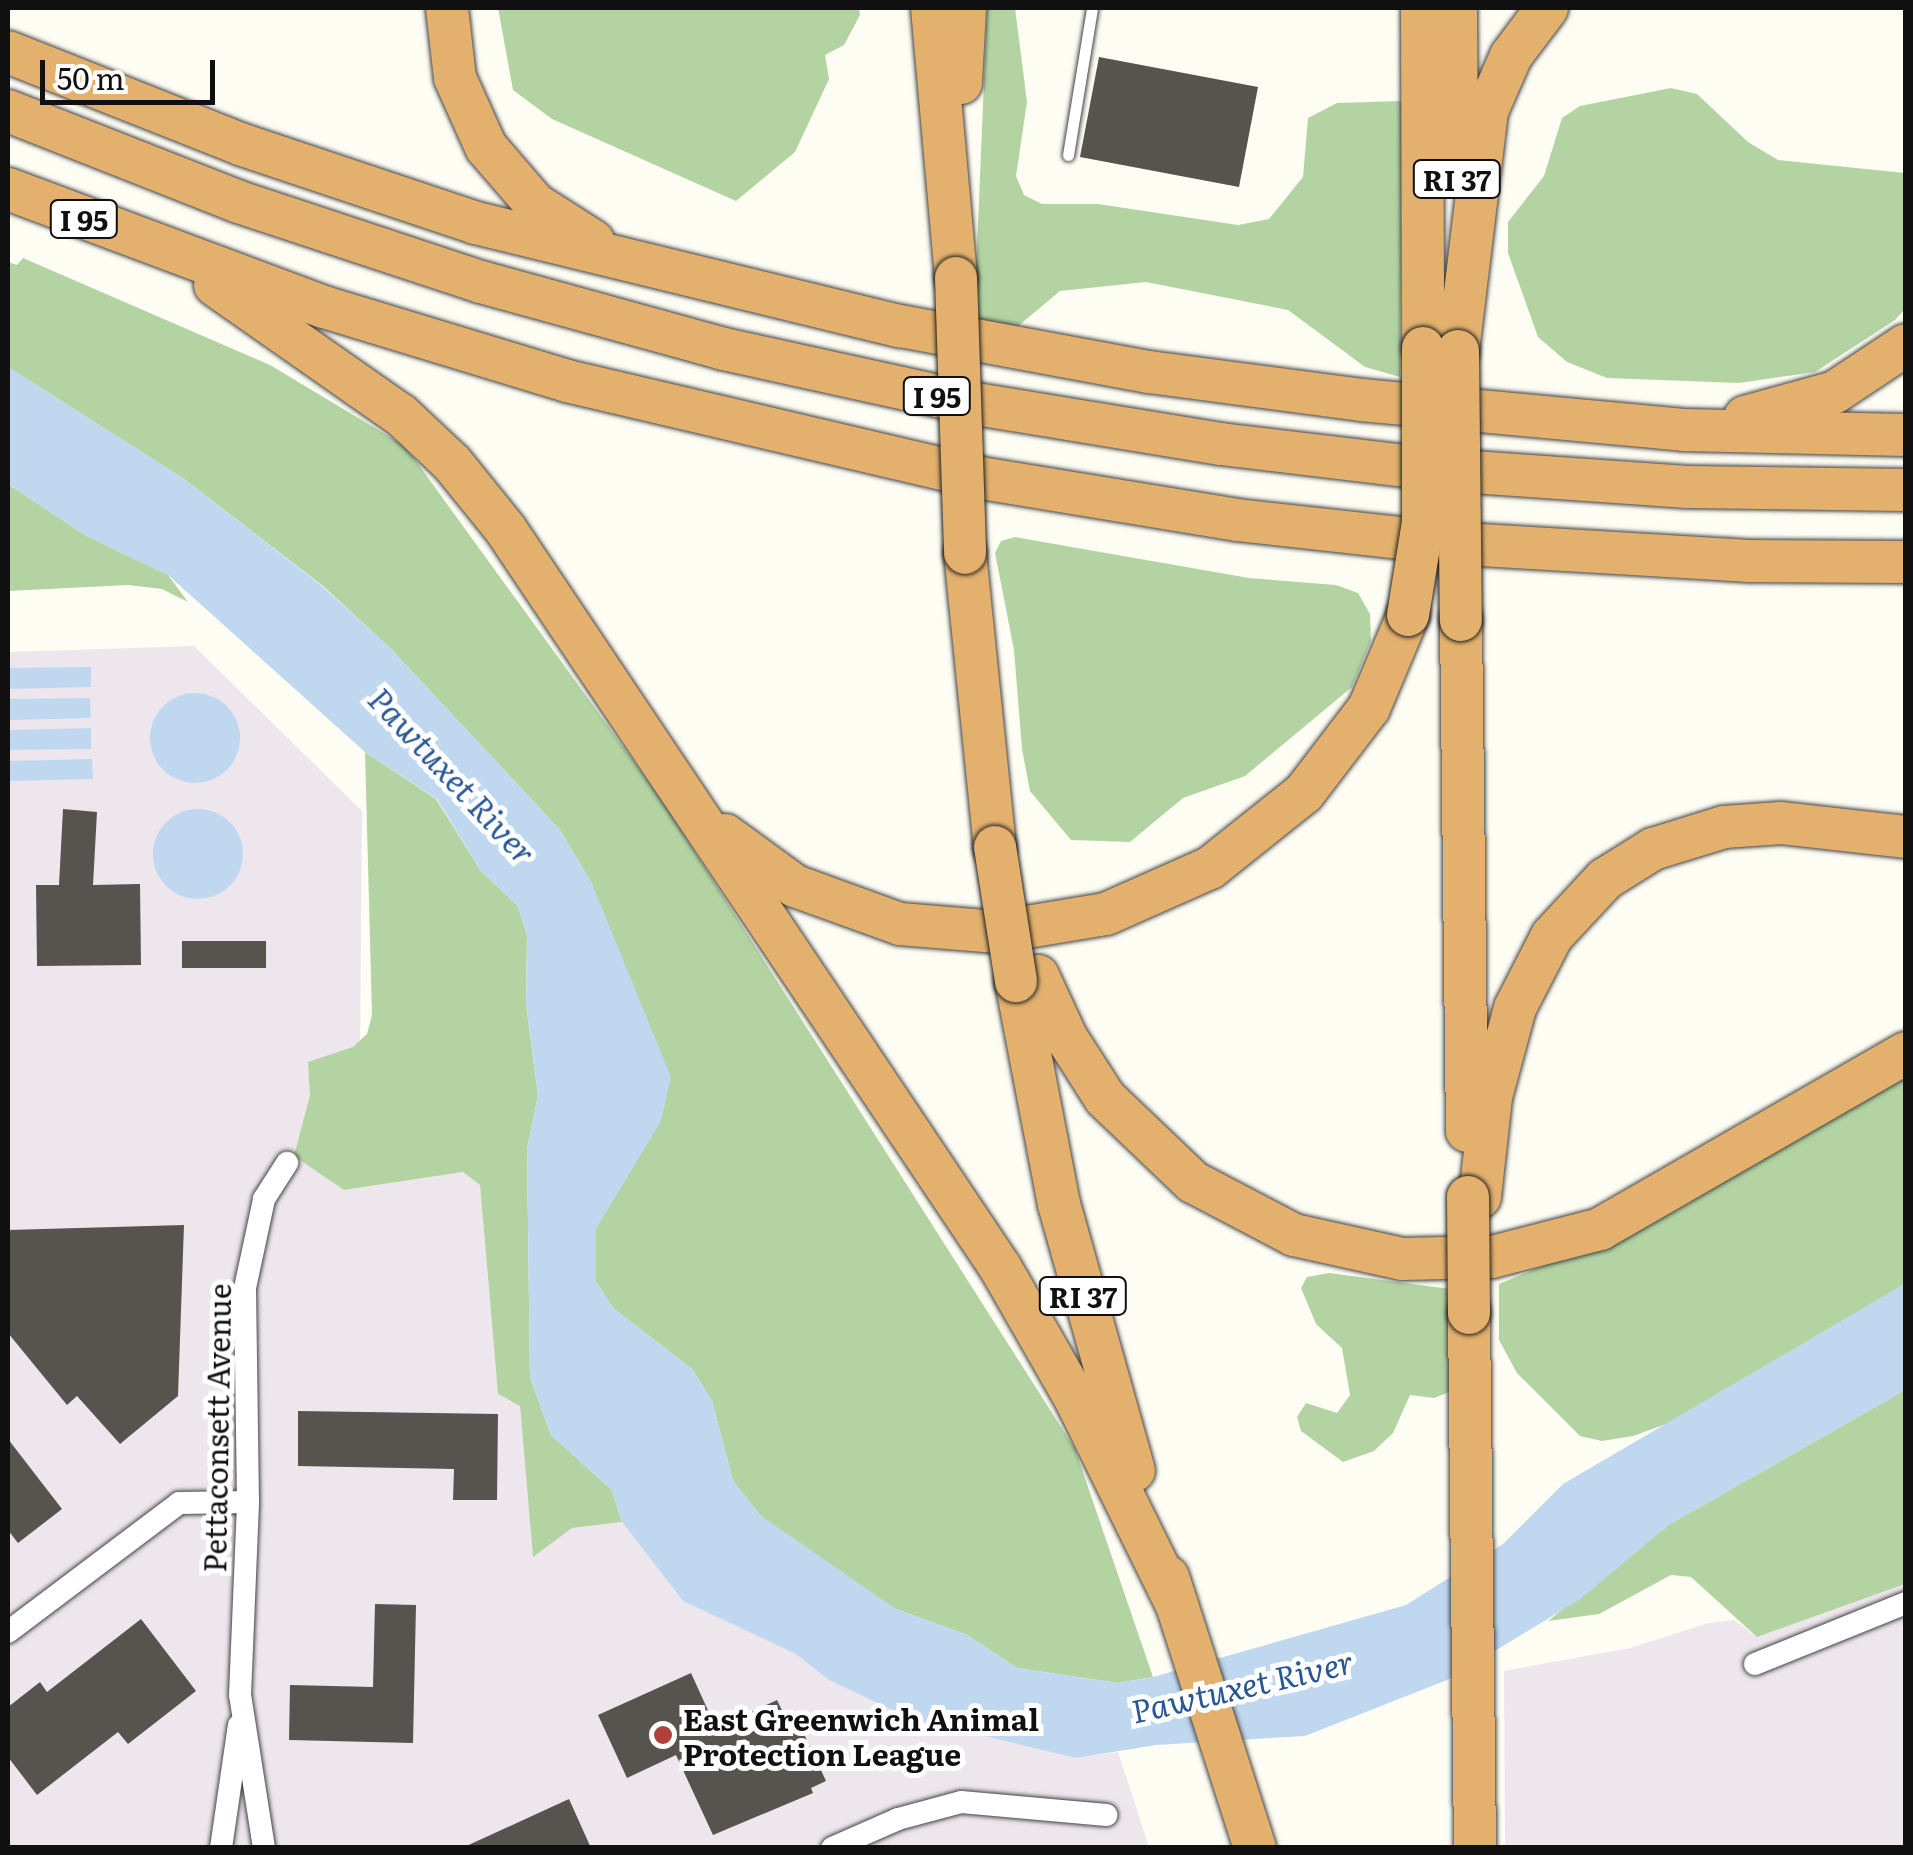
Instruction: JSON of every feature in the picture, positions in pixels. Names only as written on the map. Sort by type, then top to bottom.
[{"type":"highway","points":[[447,8],[460,96],[507,176],[568,228],[673,272]]},
{"type":"highway","points":[[932,8],[956,278]]},
{"type":"highway","name":"RI 37","points":[[965,8],[956,278],[964,554],[995,847],[1027,978],[1076,1267],[1177,1605],[1250,1829]]},
{"type":"highway","points":[[1422,8],[1441,350]]},
{"type":"highway","name":"RI 37","points":[[1456,8],[1441,350],[1460,620],[1474,1197],[1469,1313],[1475,1848]]},
{"type":"highway","points":[[673,780],[760,864],[856,912],[973,932],[1090,919],[1194,877],[1290,806],[1358,725],[1408,615],[1423,522],[1441,350],[1487,111],[1510,56],[1547,8]]},
{"type":"highway","points":[[8,52],[347,181],[532,240],[900,326],[1149,372],[1570,419],[1754,434],[1906,436]]},
{"type":"highway","name":"I 95","points":[[8,111],[239,202],[465,277],[724,349],[970,403],[1220,444],[1446,470],[1707,488],[1906,490]]},
{"type":"highway","name":"I 95","points":[[8,189],[160,248],[584,386],[798,440],[1047,490],[1462,544],[1906,562]]},
{"type":"highway","points":[[160,248],[360,383],[452,463],[506,530],[1027,1310],[1177,1605]]},
{"type":"highway","points":[[1570,419],[1713,419],[1784,410],[1850,385],[1906,345]]},
{"type":"highway","points":[[1474,1197],[1491,1096],[1515,1008],[1552,936],[1606,879],[1652,849],[1724,827],[1791,824],[1906,837]]},
{"type":"highway","points":[[1027,978],[1091,1078],[1183,1175],[1294,1235],[1402,1259],[1504,1255],[1600,1229],[1906,1053]]},
{"type":"street","name":"Pettaconsett Avenue","points":[[221,1848],[242,1702],[248,1502],[245,1288],[264,1199],[287,1163]]},
{"type":"street","points":[[8,1632],[178,1503],[248,1502]]},
{"type":"street","points":[[1756,1664],[1906,1602]]},
{"type":"street","name":"Pettaconsett Avenue","points":[[242,1702],[264,1848]]},
{"type":"street","points":[[832,1848],[908,1815],[962,1802],[1106,1815]]},
{"type":"lane","points":[[1068,155],[1092,8]]},
{"type":"shaded area","points":[[194,646],[362,811],[359,1172],[344,1190],[463,1172],[480,1185],[498,1394],[520,1406],[533,1556],[572,1528],[622,1522],[683,1601],[797,1654],[829,1680],[909,1718],[1076,1758],[1118,1752],[1149,1847],[8,1847],[8,652]]},
{"type":"shaded area","points":[[1905,1584],[1905,1847],[1505,1847],[1504,1671],[1630,1648],[1709,1623],[1734,1620],[1757,1637]]},
{"type":"green space","points":[[498,8],[859,8],[860,15],[844,45],[825,55],[829,79],[795,152],[736,201],[552,119],[513,90]]},
{"type":"green space","points":[[987,8],[1015,8],[1027,102],[1016,176],[1024,195],[1042,204],[1098,204],[1238,225],[1269,219],[1303,177],[1308,118],[1337,103],[1402,101],[1400,377],[1365,367],[1288,310],[1146,282],[1060,291],[1017,327],[974,321]]},
{"type":"green space","points":[[1671,88],[1697,94],[1748,142],[1778,160],[1905,173],[1905,309],[1895,320],[1815,372],[1739,383],[1607,378],[1567,362],[1538,337],[1508,253],[1508,222],[1544,176],[1562,118],[1580,106]]},
{"type":"green space","points":[[23,258],[270,365],[405,446],[663,802],[1075,1449],[1153,1677],[1118,1683],[1017,1668],[967,1635],[896,1609],[814,1557],[760,1515],[733,1481],[712,1401],[692,1369],[613,1308],[596,1282],[595,1229],[623,1176],[614,946],[592,884],[560,830],[392,650],[323,586],[184,479],[8,367],[8,262],[17,265]]},
{"type":"green space","points":[[8,484],[85,535],[168,575],[188,602],[162,589],[128,585],[8,591]]},
{"type":"green space","points":[[1015,537],[1249,578],[1336,585],[1358,593],[1370,614],[1371,641],[1352,687],[1245,776],[1183,798],[1130,842],[1071,840],[1030,791],[1022,749],[1014,650],[995,553],[1001,541]]},
{"type":"green space","points":[[365,752],[436,799],[481,871],[518,906],[527,935],[526,1004],[538,1095],[527,1149],[530,1377],[551,1435],[612,1490],[622,1522],[572,1528],[533,1557],[520,1406],[498,1394],[480,1185],[463,1172],[344,1190],[294,1156],[310,1095],[308,1062],[353,1047],[367,1034],[372,1015]]},
{"type":"green space","points":[[1905,1073],[1905,1284],[1666,1424],[1633,1436],[1602,1441],[1580,1436],[1517,1373],[1499,1340],[1499,1284],[1675,1211]]},
{"type":"green space","points":[[1329,1273],[1450,1289],[1449,1392],[1434,1398],[1410,1395],[1393,1433],[1374,1451],[1343,1462],[1301,1431],[1297,1417],[1306,1403],[1337,1413],[1350,1395],[1342,1348],[1316,1324],[1301,1288],[1307,1277]]},
{"type":"green space","points":[[1905,1390],[1905,1584],[1757,1637],[1691,1577],[1671,1575],[1599,1614],[1548,1621],[1670,1524]]},
{"type":"water","name":"Pawtuxet River","points":[[8,367],[184,479],[322,586],[392,650],[560,830],[592,884],[671,1077],[661,1121],[596,1229],[596,1282],[613,1308],[692,1369],[712,1401],[733,1481],[760,1515],[896,1609],[967,1635],[1017,1668],[1118,1683],[1153,1677],[1406,1605],[1503,1544],[1563,1484],[1905,1284],[1905,1390],[1670,1524],[1579,1600],[1447,1680],[1305,1736],[1156,1745],[1076,1758],[909,1718],[829,1680],[796,1654],[683,1601],[622,1522],[612,1490],[551,1435],[530,1377],[527,1149],[538,1095],[526,1004],[527,935],[518,906],[481,871],[437,799],[365,752],[168,575],[85,535],[8,484]]},
{"type":"water","points":[[91,667],[91,687],[8,689],[8,668]]},
{"type":"water","points":[[195,693],[212,696],[227,706],[237,721],[237,755],[227,770],[212,780],[195,783],[178,780],[163,770],[153,755],[150,738],[153,721],[163,706],[178,696]]},
{"type":"water","points":[[90,698],[91,718],[8,720],[8,699]]},
{"type":"water","points":[[91,728],[91,749],[8,750],[8,730]]},
{"type":"water","points":[[92,759],[93,779],[8,781],[8,761]]},
{"type":"water","points":[[198,809],[215,812],[230,822],[240,837],[240,871],[230,886],[215,896],[198,899],[181,896],[166,886],[156,871],[153,854],[156,837],[166,822],[181,812]]},
{"type":"building","points":[[1099,57],[1258,87],[1239,187],[1080,157]]},
{"type":"building","points":[[63,809],[97,812],[93,885],[140,884],[141,965],[37,966],[36,885],[59,885]]},
{"type":"building","points":[[182,941],[266,941],[266,968],[182,968]]},
{"type":"building","points":[[184,1225],[178,1396],[120,1444],[77,1396],[67,1405],[8,1333],[8,1230]]},
{"type":"building","points":[[298,1411],[498,1414],[497,1500],[453,1500],[454,1469],[298,1466]]},
{"type":"building","points":[[8,1439],[62,1509],[18,1543],[8,1530]]},
{"type":"building","points":[[375,1604],[416,1605],[413,1743],[289,1740],[290,1685],[373,1687]]},
{"type":"building","points":[[141,1619],[196,1691],[128,1744],[118,1732],[37,1795],[8,1757],[8,1707],[40,1682],[47,1692]]},
{"type":"building","name":"East Greenwich Animal Protection League","points":[[691,1673],[716,1728],[777,1700],[789,1725],[798,1721],[826,1781],[811,1788],[813,1793],[713,1835],[676,1755],[627,1778],[598,1715]]},
{"type":"building","points":[[569,1799],[591,1848],[462,1848]]},
{"type":"place","name":"East Greenwich Animal Protection League","points":[[663,1735]]}]
